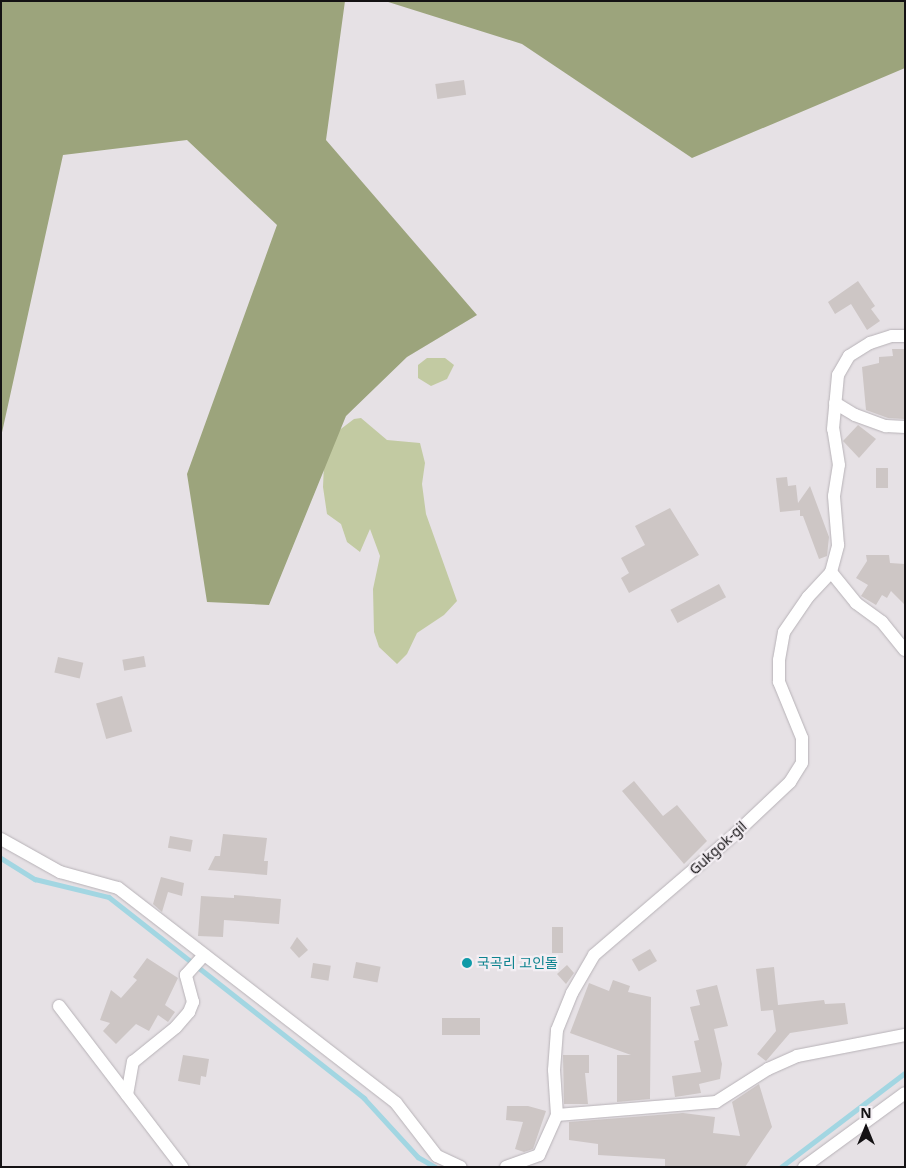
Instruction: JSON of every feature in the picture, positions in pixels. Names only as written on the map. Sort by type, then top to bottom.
[{"type":"street","name":"Gukgok-gil","points":[[557,1115],[554,1070],[557,1030],[572,993],[594,955],[735,834],[790,782],[802,763],[802,738],[779,682],[779,660],[784,632],[808,598],[831,572],[838,545],[834,496],[839,465],[833,429],[838,375],[849,356],[870,343],[892,336],[905,336]]},
{"type":"street","points":[[836,403],[855,416],[886,426],[905,427]]},
{"type":"street","points":[[831,572],[856,602],[882,622],[905,650]]},
{"type":"street","points":[[1,839],[60,872],[118,888],[203,956],[396,1103],[437,1156],[461,1167]]},
{"type":"street","points":[[127,1095],[132,1062],[176,1027],[189,1012],[193,1002],[186,975],[203,956]]},
{"type":"street","points":[[59,1006],[182,1167]]},
{"type":"street","points":[[506,1167],[539,1155],[557,1115],[716,1102],[768,1069],[797,1056],[905,1035]]},
{"type":"street","points":[[804,1167],[905,1093]]},
{"type":"green space","points":[[1,1],[345,1],[326,140],[477,315],[407,357],[346,416],[269,605],[207,602],[187,474],[277,225],[187,140],[63,155],[1,437]]},
{"type":"green space","points":[[385,1],[905,1],[905,68],[692,158],[522,44]]},
{"type":"green space","points":[[427,358],[445,358],[454,365],[447,379],[431,386],[418,378],[418,365]]},
{"type":"green space","points":[[361,418],[387,440],[420,443],[425,463],[422,484],[426,514],[457,601],[444,615],[417,633],[407,654],[397,664],[379,647],[374,632],[373,589],[380,556],[370,529],[360,552],[347,542],[341,524],[327,514],[323,487],[325,441],[354,419]]},
{"type":"building","points":[[464,80],[466,95],[437,99],[435,84]]},
{"type":"building","points":[[858,281],[875,306],[871,309],[880,321],[867,330],[851,304],[835,314],[828,302]]},
{"type":"building","points":[[892,349],[905,349],[905,419],[888,418],[866,410],[862,367],[879,363],[879,357],[893,356]]},
{"type":"building","points":[[858,425],[876,439],[859,458],[843,441]]},
{"type":"building","points":[[876,468],[888,468],[888,488],[876,488]]},
{"type":"building","points":[[787,477],[788,486],[796,485],[798,503],[810,486],[829,537],[827,556],[819,559],[803,516],[800,516],[800,510],[780,512],[776,478]]},
{"type":"building","points":[[670,508],[699,555],[629,593],[621,578],[629,573],[621,558],[645,545],[635,526]]},
{"type":"building","points":[[866,555],[889,555],[890,563],[905,564],[905,605],[891,591],[887,598],[882,595],[876,605],[861,596],[868,585],[856,578],[867,561]]},
{"type":"building","points":[[719,584],[726,597],[677,623],[670,610]]},
{"type":"building","points":[[144,656],[146,667],[124,671],[122,660]]},
{"type":"building","points":[[58,657],[83,663],[80,678],[54,673]]},
{"type":"building","points":[[122,696],[132,732],[106,739],[96,703]]},
{"type":"building","points":[[634,781],[663,816],[677,805],[707,841],[684,864],[622,791]]},
{"type":"building","points":[[223,834],[267,838],[264,861],[268,861],[267,875],[208,870],[215,856],[220,856]]},
{"type":"building","points":[[170,836],[193,840],[191,852],[168,848]]},
{"type":"building","points":[[161,877],[184,883],[182,896],[168,892],[162,912],[153,904]]},
{"type":"building","points":[[234,895],[281,899],[279,924],[224,920],[223,937],[198,936],[201,896],[234,898]]},
{"type":"building","points":[[552,927],[563,927],[563,953],[552,953]]},
{"type":"building","points":[[297,937],[308,950],[299,958],[290,948]]},
{"type":"building","points":[[650,949],[657,961],[639,972],[632,960]]},
{"type":"building","points":[[147,958],[178,978],[165,1005],[175,1012],[168,1022],[158,1015],[149,1031],[136,1024],[116,1044],[103,1031],[110,1023],[100,1020],[111,990],[121,998],[137,980],[133,977]]},
{"type":"building","points":[[356,962],[381,967],[377,982],[353,978]]},
{"type":"building","points":[[313,963],[331,966],[328,981],[311,978]]},
{"type":"building","points":[[567,965],[574,973],[566,984],[557,974]]},
{"type":"building","points":[[774,967],[778,1005],[824,1000],[825,1004],[845,1003],[848,1024],[790,1033],[766,1061],[757,1054],[776,1031],[773,1010],[761,1011],[756,969]]},
{"type":"building","points":[[613,980],[630,986],[628,992],[651,997],[650,1099],[617,1102],[617,1055],[631,1055],[570,1033],[589,983],[609,991]]},
{"type":"building","points":[[717,985],[728,1026],[714,1029],[722,1064],[720,1079],[699,1084],[701,1093],[675,1097],[672,1076],[701,1072],[694,1041],[699,1040],[690,1007],[700,1005],[696,990]]},
{"type":"building","points":[[442,1018],[480,1018],[480,1035],[442,1035]]},
{"type":"building","points":[[183,1055],[209,1059],[206,1077],[201,1076],[200,1085],[178,1081]]},
{"type":"building","points":[[563,1055],[589,1055],[589,1073],[585,1073],[588,1104],[564,1104]]},
{"type":"building","points":[[759,1084],[772,1127],[745,1167],[665,1167],[665,1159],[598,1155],[598,1144],[569,1140],[569,1122],[683,1113],[715,1117],[713,1133],[740,1136],[732,1102]]},
{"type":"building","points":[[507,1106],[528,1106],[546,1111],[533,1149],[524,1152],[515,1149],[523,1122],[506,1120]]},
{"type":"waterway","points":[[1,858],[35,879],[109,897],[364,1098],[418,1157],[435,1167]]},
{"type":"waterway","points":[[781,1167],[905,1073]]},
{"type":"place","name":"국곡리 고인돌","points":[[467,963]]}]
